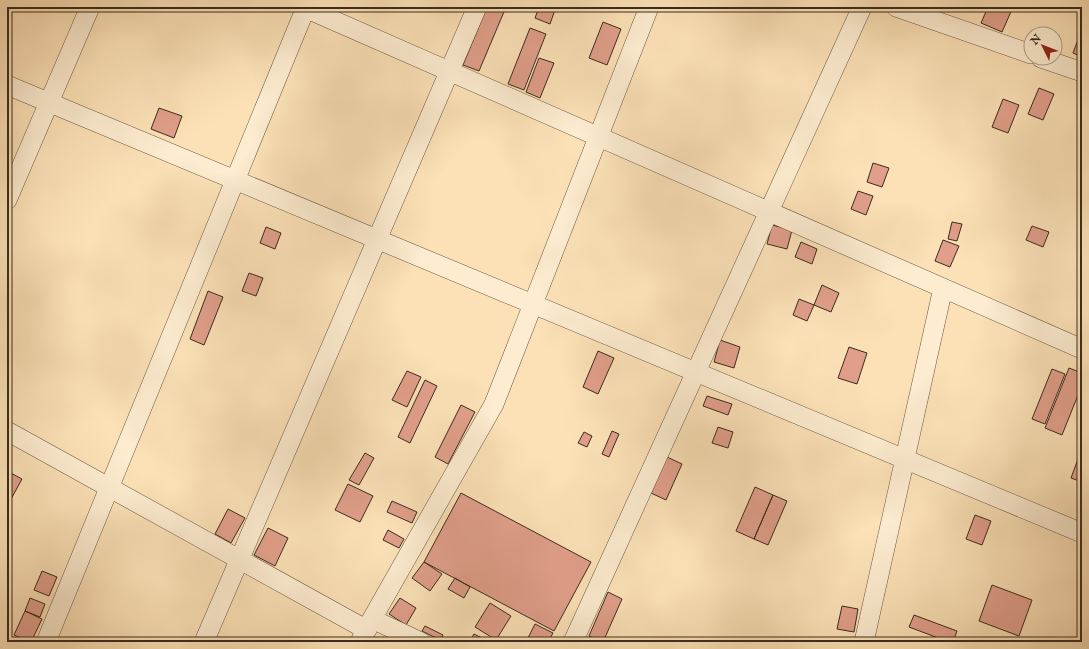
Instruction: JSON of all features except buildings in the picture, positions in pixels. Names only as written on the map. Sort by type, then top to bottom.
[{"type":"street","points":[[7,200],[90,7]]},
{"type":"street","points":[[46,642],[305,7],[1082,349]]},
{"type":"street","points":[[204,642],[477,7]]},
{"type":"street","points":[[366,630],[494,404],[649,7]]},
{"type":"street","points":[[572,642],[862,7]]},
{"type":"street","points":[[896,7],[1023,51]]},
{"type":"street","points":[[1063,66],[1082,72]]},
{"type":"street","points":[[7,85],[1082,533]]},
{"type":"street","points":[[864,642],[943,288]]},
{"type":"street","points":[[7,431],[366,630],[421,642]]}]
